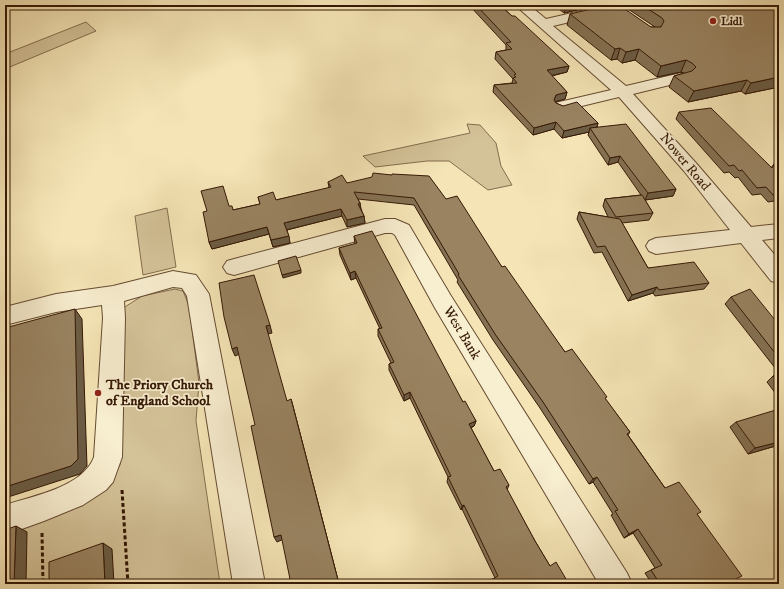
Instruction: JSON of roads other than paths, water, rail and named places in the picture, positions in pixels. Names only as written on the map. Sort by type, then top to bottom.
[{"type":"street","name":"Nower Road","points":[[521,5],[622,91],[690,167],[745,236],[779,275]]},
{"type":"street","points":[[541,22],[583,9],[586,5]]},
{"type":"street","points":[[541,22],[609,8]]},
{"type":"street","points":[[561,106],[681,78]]},
{"type":"street","name":"West Bank","points":[[234,266],[385,226],[395,226],[402,230],[443,302],[616,584]]},
{"type":"street","points":[[656,246],[779,231]]},
{"type":"street","points":[[5,316],[56,303],[113,295],[173,279],[188,281],[198,294],[249,584]]},
{"type":"street","points":[[5,520],[67,498],[86,488],[103,472],[108,457],[114,318],[113,295]]},
{"type":"place","name":"Lidl","points":[[713,21]]},
{"type":"place","name":"The Priory Church of England School","points":[[98,393]]}]
